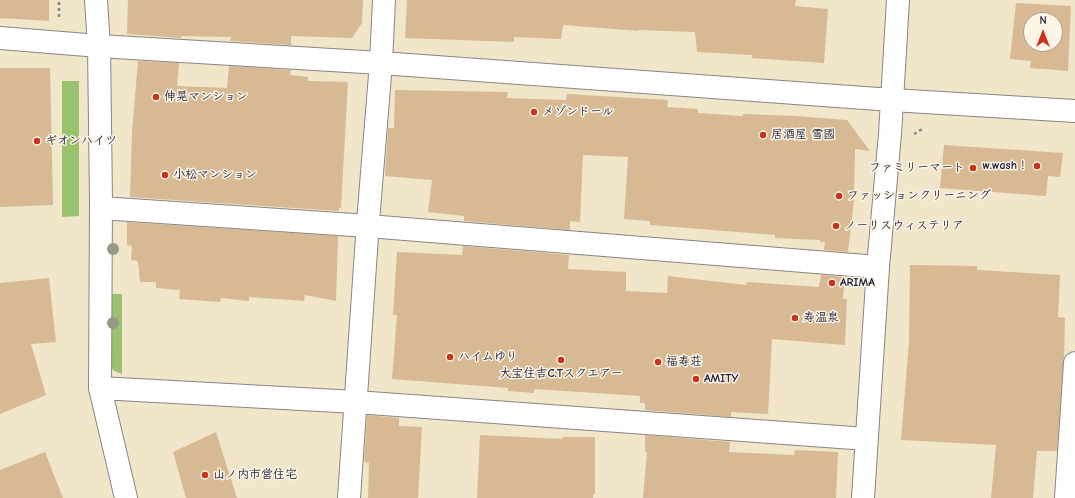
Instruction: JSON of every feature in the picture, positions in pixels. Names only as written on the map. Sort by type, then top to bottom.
[{"type":"street","points":[[96,0],[99,46],[101,208],[100,388],[126,498]]},
{"type":"street","points":[[348,498],[381,63],[384,0]]},
{"type":"street","points":[[863,498],[878,267],[892,100],[898,0]]},
{"type":"street","points":[[0,38],[99,46],[381,63],[892,100],[1075,111]]},
{"type":"street","points":[[101,208],[368,226],[878,267]]},
{"type":"street","points":[[1066,498],[1075,363]]},
{"type":"street","points":[[100,388],[356,402],[867,439]]},
{"type":"green space","points":[[62,81],[79,81],[79,216],[62,217]]},
{"type":"green space","points":[[105,294],[122,294],[122,374],[114,371],[108,364]]},
{"type":"building","points":[[0,0],[49,0],[49,21],[0,18]]},
{"type":"building","points":[[128,0],[363,0],[362,23],[352,38],[291,36],[291,45],[230,41],[231,37],[181,36],[181,38],[127,34]]},
{"type":"building","points":[[407,0],[796,0],[795,6],[828,9],[824,63],[752,58],[752,55],[697,52],[695,32],[639,31],[563,25],[561,39],[514,37],[514,42],[405,38]]},
{"type":"building","points":[[1016,3],[1071,6],[1068,71],[1030,68],[1031,61],[1010,59]]},
{"type":"building","points":[[138,61],[179,63],[177,86],[227,88],[229,66],[291,70],[290,75],[308,77],[308,81],[348,82],[341,208],[339,208],[339,211],[130,197],[132,132]]},
{"type":"building","points":[[0,68],[50,68],[53,205],[0,207]]},
{"type":"building","points":[[395,90],[508,92],[507,98],[566,100],[567,94],[668,100],[667,107],[698,109],[698,113],[743,116],[743,114],[795,116],[847,120],[870,151],[855,149],[854,201],[848,252],[824,250],[825,242],[820,242],[820,240],[775,238],[775,235],[650,225],[650,221],[624,219],[628,157],[583,155],[580,222],[570,221],[570,230],[464,221],[464,216],[428,212],[432,180],[385,176],[388,128],[394,128]]},
{"type":"building","points":[[944,145],[1063,153],[1060,177],[1048,176],[1046,196],[940,188]]},
{"type":"building","points":[[127,222],[338,236],[336,301],[305,295],[304,301],[249,297],[249,301],[221,298],[220,302],[179,299],[180,290],[156,288],[156,282],[140,282],[138,261],[131,260],[132,246],[127,245]]},
{"type":"building","points":[[463,246],[569,255],[568,269],[626,272],[626,291],[667,293],[668,276],[746,285],[747,282],[819,287],[821,275],[845,277],[843,299],[847,299],[845,345],[772,339],[768,414],[731,412],[731,417],[645,410],[645,403],[640,403],[640,396],[534,389],[534,393],[508,391],[508,388],[392,379],[397,315],[393,315],[397,252],[462,255]]},
{"type":"building","points":[[910,265],[977,266],[977,270],[1060,275],[1058,317],[1065,318],[1064,359],[1057,451],[1037,451],[1033,498],[991,498],[996,445],[901,440],[909,341]]},
{"type":"building","points":[[49,278],[56,342],[31,344],[46,395],[0,414],[0,283]]},
{"type":"building","points":[[367,415],[399,418],[399,426],[422,427],[418,498],[368,498],[369,463],[364,462]]},
{"type":"building","name":"山ノ内市営住宅","points":[[216,432],[237,498],[186,498],[173,452]]},
{"type":"building","points":[[480,435],[563,439],[563,437],[595,437],[595,494],[593,494],[593,498],[477,498]]},
{"type":"building","points":[[645,435],[730,442],[729,452],[794,455],[795,450],[838,452],[836,498],[643,498],[647,452],[645,452]]},
{"type":"building","points":[[45,452],[63,498],[0,498],[0,470]]},
{"type":"place","name":"伸晃マンション","points":[[156,97]]},
{"type":"place","name":"メゾンドール","points":[[534,112]]},
{"type":"place","name":"居酒屋 雪國","points":[[763,135]]},
{"type":"place","name":"ギオンハイツ","points":[[37,141]]},
{"type":"place","name":"w.wash！","points":[[1037,166]]},
{"type":"place","name":"ファミリーマート","points":[[973,168]]},
{"type":"place","name":"小松マンション","points":[[165,175]]},
{"type":"place","name":"ファッションクリーニング","points":[[839,196]]},
{"type":"place","name":"ノーリスウィステリア","points":[[836,226]]},
{"type":"place","name":"ARIMA","points":[[832,283]]},
{"type":"place","name":"寿温泉","points":[[795,318]]},
{"type":"place","name":"ハイムゆり","points":[[450,357]]},
{"type":"place","name":"大宝住吉C.Tスクエアー","points":[[561,360]]},
{"type":"place","name":"福寿荘","points":[[658,362]]},
{"type":"place","name":"AMITY","points":[[696,379]]},
{"type":"place","name":"山ノ内市営住宅","points":[[205,475]]}]
